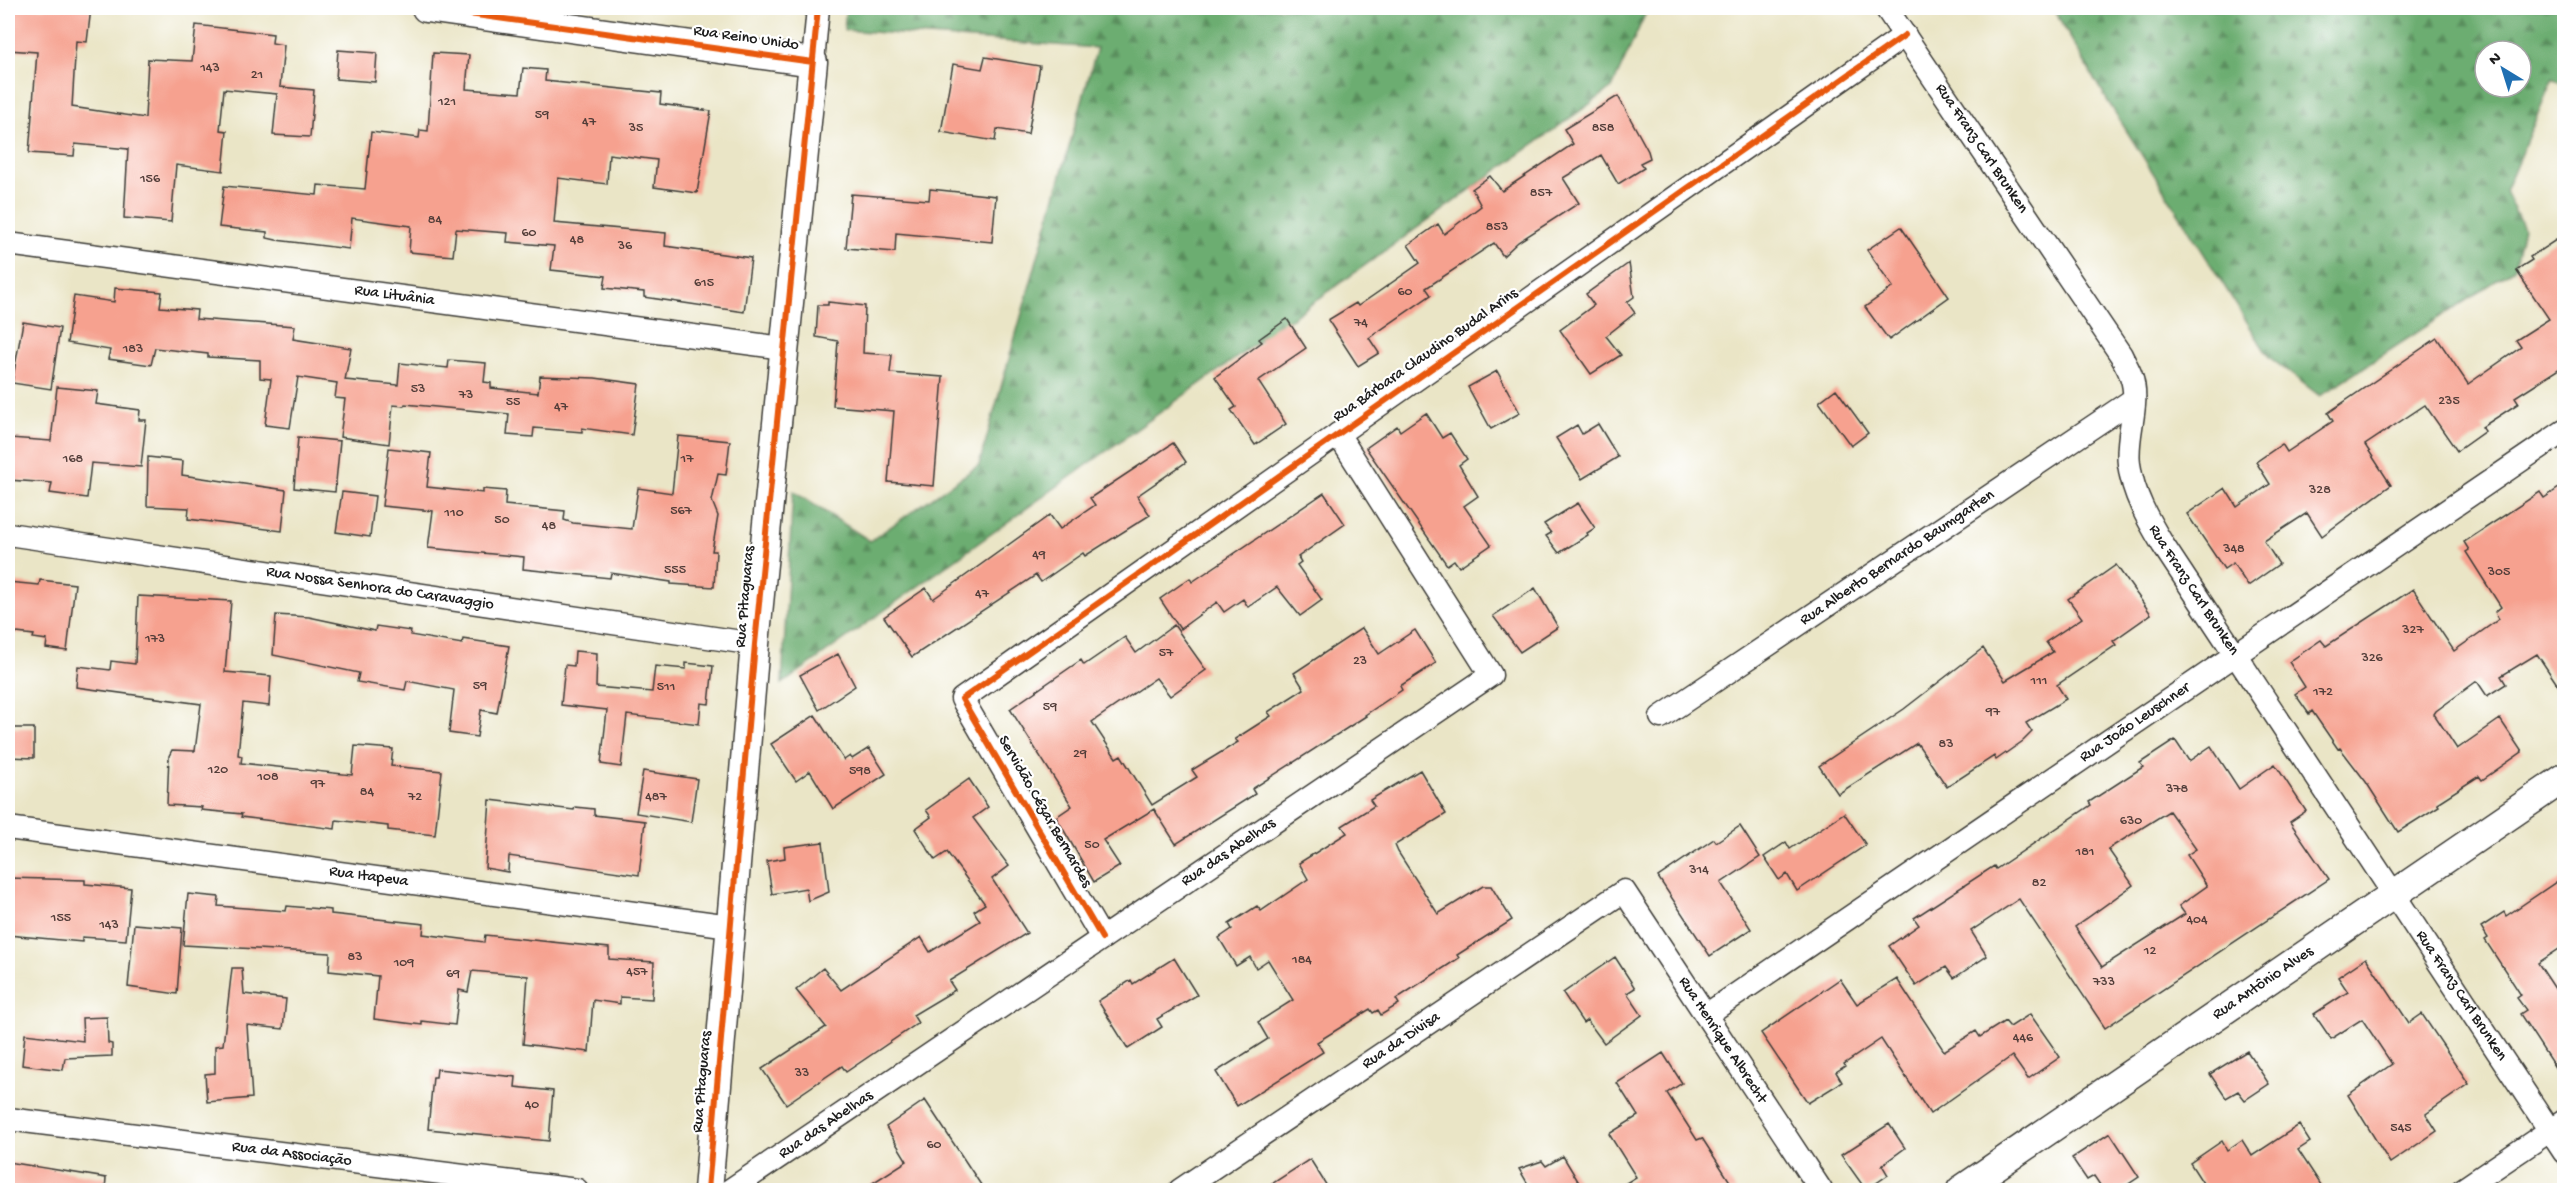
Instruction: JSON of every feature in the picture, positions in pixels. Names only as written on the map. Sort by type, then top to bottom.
[{"type":"street","name":"Rua Reino Unido","points":[[426,8],[813,62]]},
{"type":"street","name":"Rua Pitaguaras","points":[[708,1191],[755,644],[818,8]]},
{"type":"street","name":"Rua Franz Carl Brunken","points":[[1886,8],[2121,355],[2132,376],[2134,399],[2128,440],[2128,463],[2134,491],[2163,545],[2394,894],[2558,1126],[2565,1152]]},
{"type":"street","name":"Rua Bárbara Claudino Budal Arins","points":[[962,699],[1905,35]]},
{"type":"street","name":"Rua Lituânia","points":[[8,244],[783,348]]},
{"type":"street","name":"Rua Alberto Bernardo Baumgarten","points":[[1661,717],[2134,399]]},
{"type":"street","name":"Rua João Leuschner","points":[[1706,1016],[2565,431]]},
{"type":"street","name":"Rua das Abelhas","points":[[730,1191],[1491,675],[1338,434]]},
{"type":"street","name":"Rua Nossa Senhora do Caravaggio","points":[[8,534],[755,644]]},
{"type":"street","name":"Servidão Cézar Bernardes","points":[[962,699],[1102,938]]},
{"type":"street","name":"Rua Antônio Alves","points":[[1961,1191],[2565,778]]},
{"type":"street","name":"Rua Itapeva","points":[[8,828],[730,926]]},
{"type":"street","name":"Rua Henrique Albrecht","points":[[1624,891],[1821,1191]]},
{"type":"street","name":"Rua da Divisa","points":[[1180,1191],[1624,891]]},
{"type":"street","name":"Rua da Associação","points":[[8,1119],[577,1191]]},
{"type":"street","points":[[2462,1191],[2558,1126]]},
{"type":"green space","points":[[846,8],[1648,8],[1612,88],[782,684],[793,491],[870,541],[979,465],[1097,48],[844,30]]},
{"type":"green space","points":[[2053,8],[2564,8],[2564,85],[2553,78],[2505,191],[2523,228],[2514,269],[2320,396],[2269,357],[2099,87]]},
{"type":"building","points":[[8,8],[91,8],[87,42],[76,41],[72,107],[145,118],[148,59],[192,61],[196,25],[273,34],[272,43],[284,45],[280,87],[314,90],[310,137],[273,135],[277,94],[224,89],[220,130],[227,131],[223,171],[176,165],[171,222],[124,218],[128,149],[75,144],[74,156],[29,153],[37,52],[8,50]]},
{"type":"building","points":[[338,50],[377,53],[375,82],[336,79]]},
{"type":"building","points":[[433,53],[469,55],[466,89],[520,93],[523,68],[546,70],[545,81],[661,93],[660,104],[711,111],[697,193],[654,187],[657,160],[609,154],[607,184],[558,178],[554,223],[666,233],[665,246],[751,258],[744,312],[644,297],[644,292],[604,288],[606,276],[551,270],[554,246],[507,242],[508,233],[456,229],[453,256],[409,252],[411,226],[352,218],[349,249],[276,240],[267,238],[267,232],[219,227],[224,186],[317,195],[318,185],[365,189],[371,132],[419,138],[420,130],[428,131]]},
{"type":"building","points":[[985,57],[1040,66],[1028,134],[997,129],[995,141],[941,132],[953,64],[982,69]]},
{"type":"building","points":[[1618,96],[1648,151],[1650,158],[1640,163],[1644,168],[1618,184],[1601,155],[1563,178],[1579,203],[1518,242],[1503,256],[1494,243],[1426,288],[1431,295],[1369,338],[1379,353],[1358,366],[1328,320],[1356,303],[1358,306],[1420,263],[1408,245],[1438,224],[1444,234],[1481,206],[1472,189],[1490,176],[1502,191],[1573,144],[1564,129]]},
{"type":"building","points":[[930,189],[996,196],[992,242],[896,233],[895,252],[846,248],[851,194],[929,200]]},
{"type":"building","points":[[1901,227],[1949,297],[1889,340],[1865,307],[1893,287],[1867,250]]},
{"type":"building","points":[[2565,234],[2565,365],[2515,397],[2519,403],[2482,427],[2485,431],[2457,451],[2425,405],[2365,445],[2391,485],[2322,536],[2307,513],[2264,541],[2279,564],[2248,586],[2233,563],[2224,569],[2187,514],[2225,488],[2237,507],[2270,484],[2256,462],[2282,444],[2287,452],[2333,421],[2328,413],[2437,338],[2468,384],[2521,347],[2516,340],[2549,319],[2516,270],[2532,260],[2530,257]]},
{"type":"building","points":[[1629,263],[1634,297],[1627,302],[1635,313],[1606,336],[1621,355],[1591,374],[1560,330],[1594,305],[1586,294]]},
{"type":"building","points":[[115,288],[162,292],[160,307],[197,310],[196,319],[295,326],[293,339],[351,348],[345,380],[398,385],[400,363],[448,368],[449,360],[486,363],[484,382],[491,383],[491,388],[538,393],[540,376],[595,378],[639,384],[632,435],[582,428],[582,432],[534,428],[533,437],[507,435],[509,414],[405,404],[404,406],[393,405],[389,444],[340,437],[345,399],[335,398],[337,383],[298,377],[290,428],[265,425],[271,379],[260,378],[260,360],[208,357],[208,354],[155,348],[151,365],[108,359],[110,350],[67,343],[74,296],[114,302]]},
{"type":"building","points":[[828,302],[865,306],[863,353],[892,355],[890,373],[943,377],[934,486],[888,482],[894,411],[833,406],[838,341],[816,337],[818,305],[828,305]]},
{"type":"building","points":[[1287,319],[1306,348],[1258,381],[1286,424],[1255,445],[1231,410],[1236,407],[1215,377],[1262,342],[1259,339]]},
{"type":"building","points":[[23,322],[60,328],[51,389],[12,383]]},
{"type":"building","points":[[1497,371],[1520,413],[1491,429],[1468,387]]},
{"type":"building","points":[[57,387],[98,391],[96,404],[140,410],[139,420],[146,420],[141,467],[91,463],[87,498],[50,493],[52,483],[8,480],[10,438],[51,441]]},
{"type":"building","points":[[1836,389],[1868,433],[1851,446],[1819,402]]},
{"type":"building","points":[[1426,413],[1442,438],[1450,433],[1467,459],[1459,465],[1478,496],[1464,506],[1491,545],[1459,567],[1454,560],[1447,565],[1366,448],[1397,426],[1400,431]]},
{"type":"building","points":[[1598,424],[1618,457],[1582,479],[1556,438],[1577,425],[1582,434]]},
{"type":"building","points":[[678,436],[730,441],[726,475],[718,474],[712,501],[718,516],[712,551],[716,551],[714,587],[671,584],[671,582],[611,573],[610,578],[523,569],[524,557],[428,548],[433,511],[382,506],[389,448],[431,453],[427,487],[483,493],[483,489],[506,491],[505,505],[565,511],[564,520],[573,523],[632,529],[638,488],[672,493]]},
{"type":"building","points":[[298,437],[340,441],[335,492],[294,488]]},
{"type":"building","points":[[1173,443],[1186,462],[1137,496],[1150,515],[1085,556],[1083,553],[1041,582],[1036,575],[912,657],[884,617],[926,588],[933,599],[1050,515],[1060,529],[1095,505],[1090,498]]},
{"type":"building","points":[[148,457],[183,461],[182,475],[286,490],[282,531],[188,519],[189,508],[147,506]]},
{"type":"building","points":[[2565,484],[2565,696],[2537,654],[2501,676],[2506,684],[2487,696],[2477,681],[2436,711],[2434,714],[2457,749],[2500,719],[2522,752],[2482,780],[2479,776],[2437,803],[2439,806],[2398,832],[2366,782],[2340,748],[2338,749],[2312,711],[2309,714],[2295,694],[2305,687],[2289,662],[2321,640],[2326,646],[2413,589],[2454,651],[2499,619],[2495,612],[2501,607],[2466,552],[2469,550],[2464,542],[2540,492],[2544,498]]},
{"type":"building","points":[[342,492],[375,496],[370,537],[336,532]]},
{"type":"building","points":[[1324,493],[1345,524],[1298,557],[1301,562],[1297,565],[1322,600],[1300,616],[1277,587],[1248,607],[1243,599],[1224,612],[1217,602],[1180,629],[1160,599],[1190,578],[1192,582]]},
{"type":"building","points":[[1578,503],[1595,528],[1559,553],[1546,536],[1551,533],[1544,524]]},
{"type":"building","points":[[2116,565],[2151,614],[2113,641],[2116,645],[2057,685],[2066,699],[2026,723],[2032,732],[2023,741],[1996,760],[1994,756],[1947,787],[1917,743],[1838,794],[1819,766],[1904,709],[1983,648],[2005,681],[2053,652],[2046,642],[2082,618],[2068,599]]},
{"type":"building","points":[[40,580],[75,584],[67,651],[46,648],[47,640],[33,638],[34,635],[8,632],[8,582],[39,585]]},
{"type":"building","points":[[1535,588],[1558,627],[1520,652],[1493,616]]},
{"type":"building","points":[[138,596],[231,601],[225,672],[271,676],[269,706],[243,703],[238,755],[242,756],[241,763],[352,775],[355,746],[393,749],[391,766],[442,771],[435,835],[388,830],[388,826],[336,820],[335,829],[241,817],[242,814],[201,810],[202,807],[167,805],[169,756],[172,750],[195,751],[201,704],[76,687],[78,666],[110,670],[111,661],[135,664]]},
{"type":"building","points":[[276,615],[309,617],[375,631],[376,626],[411,631],[410,635],[462,644],[463,639],[509,646],[497,713],[481,710],[477,737],[449,733],[454,690],[407,681],[405,690],[357,682],[359,673],[273,655]]},
{"type":"building","points":[[1174,625],[1206,670],[1170,696],[1156,678],[1092,722],[1116,758],[1121,755],[1152,805],[1197,777],[1192,770],[1238,742],[1235,739],[1271,716],[1268,712],[1304,689],[1294,673],[1362,628],[1379,654],[1415,630],[1436,663],[1400,686],[1402,690],[1366,716],[1252,789],[1255,794],[1176,844],[1154,809],[1103,840],[1120,866],[1094,882],[1056,817],[1072,806],[1010,709],[1081,660],[1084,665],[1125,637],[1136,653]]},
{"type":"building","points":[[575,651],[597,653],[596,687],[652,692],[655,666],[686,669],[686,663],[713,666],[709,704],[701,703],[699,724],[627,715],[621,767],[601,764],[607,710],[561,705],[565,665],[574,666]]},
{"type":"building","points":[[838,654],[855,686],[819,710],[800,675]]},
{"type":"building","points":[[815,715],[844,760],[850,756],[852,759],[869,748],[886,774],[833,809],[810,771],[796,781],[771,744]]},
{"type":"building","points":[[8,728],[34,728],[34,758],[8,757]]},
{"type":"building","points":[[2175,740],[2189,761],[2211,746],[2239,789],[2275,764],[2306,811],[2290,822],[2329,879],[2105,1028],[2019,899],[1971,931],[1987,956],[1954,978],[1946,967],[1916,986],[1889,946],[1919,925],[1914,918],[1994,866],[1996,869],[2091,805],[2089,802],[2143,767],[2140,763]],"holes":[[[2169,811],[2196,849],[2187,855],[2207,886],[2179,906],[2185,914],[2102,967],[2075,927],[2133,885],[2108,849]]]},
{"type":"building","points":[[1420,770],[1446,814],[1395,845],[1398,852],[1438,914],[1483,886],[1491,886],[1512,920],[1457,955],[1459,958],[1396,999],[1399,1004],[1381,1015],[1378,1010],[1373,1013],[1370,1009],[1317,1042],[1323,1052],[1237,1106],[1216,1072],[1268,1039],[1258,1022],[1293,1000],[1268,960],[1256,968],[1250,957],[1236,966],[1219,938],[1232,929],[1229,924],[1257,906],[1261,911],[1308,879],[1299,863],[1347,833],[1342,826],[1374,806],[1370,800]]},
{"type":"building","points":[[643,771],[697,779],[691,822],[636,813]]},
{"type":"building","points":[[969,779],[988,807],[973,818],[1009,866],[992,879],[1027,933],[949,981],[955,990],[913,1015],[918,1023],[846,1072],[842,1066],[786,1104],[762,1069],[826,1027],[796,990],[823,968],[841,990],[921,937],[930,952],[980,921],[974,911],[985,904],[947,852],[935,860],[915,829],[931,817],[926,810]]},
{"type":"building","points":[[490,800],[574,810],[575,807],[594,809],[594,815],[645,821],[639,875],[509,856],[508,872],[485,868]]},
{"type":"building","points":[[1844,813],[1866,845],[1797,891],[1787,874],[1779,880],[1764,857],[1786,842],[1790,849]]},
{"type":"building","points":[[1740,826],[1760,857],[1721,883],[1751,929],[1710,956],[1658,877],[1714,839],[1716,842]]},
{"type":"building","points":[[823,842],[829,892],[808,901],[806,888],[772,894],[767,861],[785,858],[784,847]]},
{"type":"building","points":[[2565,876],[2565,945],[2538,963],[2565,1004],[2565,1083],[2520,1014],[2526,1010],[2517,998],[2521,995],[2485,940],[2488,938],[2481,927],[2504,912],[2506,916]]},
{"type":"building","points":[[8,878],[85,880],[85,884],[131,888],[126,940],[82,937],[82,942],[8,935]]},
{"type":"building","points":[[188,894],[219,897],[218,906],[286,911],[287,906],[331,910],[331,914],[424,924],[423,934],[484,942],[485,935],[609,948],[609,959],[654,962],[652,999],[620,997],[620,1004],[593,1000],[589,1052],[523,1044],[528,976],[472,971],[468,992],[459,990],[455,1025],[422,1021],[422,1025],[374,1019],[378,976],[329,971],[330,953],[183,945]]},
{"type":"building","points":[[134,924],[182,928],[177,994],[128,987]]},
{"type":"building","points":[[1615,957],[1635,988],[1627,993],[1642,1015],[1604,1043],[1587,1020],[1583,1023],[1563,993]]},
{"type":"building","points":[[1174,958],[1197,995],[1157,1019],[1162,1027],[1128,1049],[1098,1001],[1131,980],[1133,984]]},
{"type":"building","points":[[2366,958],[2409,1023],[2422,1014],[2469,1084],[2426,1114],[2437,1131],[2390,1163],[2348,1095],[2392,1064],[2362,1019],[2331,1039],[2314,1014],[2348,992],[2338,977]]},
{"type":"building","points":[[232,968],[242,968],[244,994],[286,999],[283,1029],[247,1025],[252,1098],[207,1102],[205,1074],[215,1073],[215,1046],[223,1045]]},
{"type":"building","points":[[1840,979],[1857,1004],[1897,979],[1944,1051],[1976,1031],[1980,1037],[2005,1021],[2010,1027],[2030,1014],[2060,1057],[2028,1079],[2012,1056],[1930,1114],[1881,1039],[1836,1072],[1842,1082],[1808,1103],[1761,1033]]},
{"type":"building","points":[[107,1017],[108,1043],[112,1044],[112,1056],[65,1058],[63,1070],[22,1065],[25,1034],[83,1041],[82,1018]]},
{"type":"building","points":[[2247,1051],[2269,1084],[2245,1100],[2238,1091],[2226,1098],[2210,1074]]},
{"type":"building","points":[[1663,1053],[1682,1083],[1667,1093],[1697,1140],[1702,1138],[1736,1191],[1613,1191],[1636,1177],[1609,1134],[1638,1116],[1617,1083]]},
{"type":"building","points":[[437,1069],[516,1077],[515,1087],[553,1091],[549,1141],[428,1129],[433,1077],[436,1077]]},
{"type":"building","points":[[925,1100],[985,1191],[860,1191],[907,1161],[886,1127]]},
{"type":"building","points":[[1889,1124],[1905,1148],[1882,1165],[1888,1175],[1866,1190],[1841,1155]]},
{"type":"building","points":[[2299,1125],[2310,1142],[2298,1150],[2325,1191],[2208,1191],[2190,1163],[2222,1141],[2227,1150],[2242,1140],[2252,1156]]},
{"type":"building","points":[[2110,1133],[2139,1177],[2118,1191],[2104,1191],[2094,1176],[2087,1180],[2072,1158]]},
{"type":"building","points":[[1563,1156],[1584,1191],[1532,1191],[1519,1169],[1542,1161],[1546,1166]]},
{"type":"building","points":[[1310,1159],[1330,1191],[1261,1191]]},
{"type":"building","points":[[8,1162],[106,1178],[105,1191],[8,1191]]},
{"type":"cycle path","points":[[426,8],[813,62]]},
{"type":"cycle path","points":[[708,1190],[755,644],[818,8]]},
{"type":"cycle path","points":[[1102,938],[962,699],[1905,35]]}]
